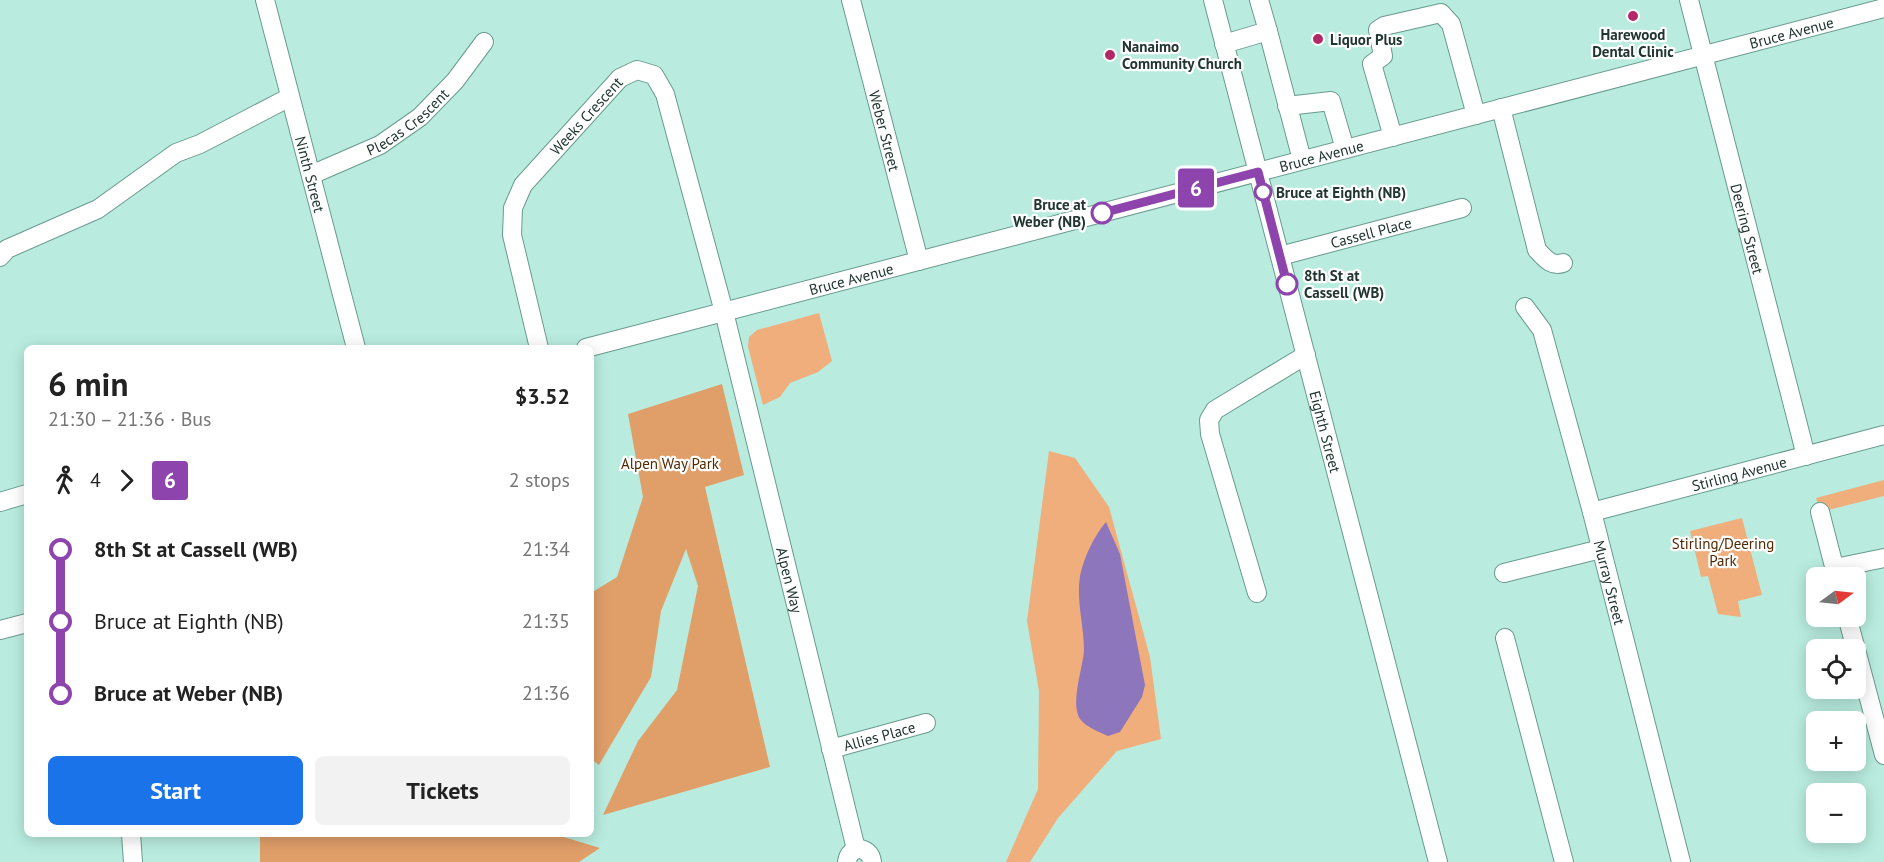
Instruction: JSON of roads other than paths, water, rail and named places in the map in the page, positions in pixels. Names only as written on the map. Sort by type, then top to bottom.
[{"type":"street","name":"Ninth Street","points":[[265,0],[355,345]]},
{"type":"street","name":"Weber Street","points":[[851,0],[919,261]]},
{"type":"street","name":"Eighth Street","points":[[1213,0],[1438,862]]},
{"type":"street","points":[[1259,0],[1302,160]]},
{"type":"street","points":[[1445,0],[1476,115]]},
{"type":"street","name":"Deering Street","points":[[1689,0],[1806,456]]},
{"type":"street","name":"Bruce Avenue","points":[[594,346],[1884,8]]},
{"type":"street","points":[[1393,136],[1372,64],[1383,56],[1378,30],[1384,26],[1440,13],[1451,24]]},
{"type":"street","points":[[1224,44],[1268,31]]},
{"type":"street","name":"Plecas Crescent","points":[[311,175],[380,145],[420,117],[455,81],[484,42]]},
{"type":"street","name":"Weeks Crescent","points":[[538,345],[512,235],[513,207],[523,185],[620,78],[637,70],[654,75],[665,94],[723,312]]},
{"type":"street","points":[[0,257],[7,249],[98,209],[176,153],[200,144],[290,97]]},
{"type":"street","points":[[1287,106],[1331,101],[1345,149]]},
{"type":"street","points":[[1501,108],[1537,250],[1549,262],[1557,265],[1563,263]]},
{"type":"street","name":"Cassell Place","points":[[1280,256],[1462,208]]},
{"type":"street","name":"Murray Street","points":[[1526,307],[1542,330],[1592,512],[1682,862]]},
{"type":"street","name":"Alpen Way","points":[[723,312],[831,749],[851,856]]},
{"type":"street","points":[[1257,593],[1210,434],[1209,420],[1215,410],[1306,355]]},
{"type":"street","name":"Stirling Avenue","points":[[1592,512],[1884,435]]},
{"type":"street","points":[[0,502],[24,495]]},
{"type":"street","points":[[1820,512],[1834,567]]},
{"type":"street","points":[[1504,573],[1601,549]]},
{"type":"street","points":[[1855,567],[1884,558]]},
{"type":"street","points":[[0,630],[24,624]]},
{"type":"street","points":[[1850,627],[1884,755]]},
{"type":"street","points":[[1505,638],[1564,862]]},
{"type":"street","name":"Allies Place","points":[[831,749],[926,723]]},
{"type":"street","points":[[131,837],[133,862]]},
{"type":"street","points":[[851,856],[864,849],[871,855],[872,862]]},
{"type":"place","name":"Harewood Dental Clinic","points":[[1633,16]]},
{"type":"place","name":"Liquor Plus","points":[[1318,39]]},
{"type":"place","name":"Nanaimo Community Church","points":[[1110,55]]},
{"type":"place","name":"Bruce at Eighth (NB)","points":[[1263,192]]},
{"type":"place","name":"Bruce at Weber (NB)","points":[[1102,213]]},
{"type":"place","name":"8th St at Cassell (WB)","points":[[1287,284]]},
{"type":"park label","name":"Alpen Way Park","points":[[670,463]]},
{"type":"park label","name":"Stirling/Deering Park","points":[[1723,552]]}]
